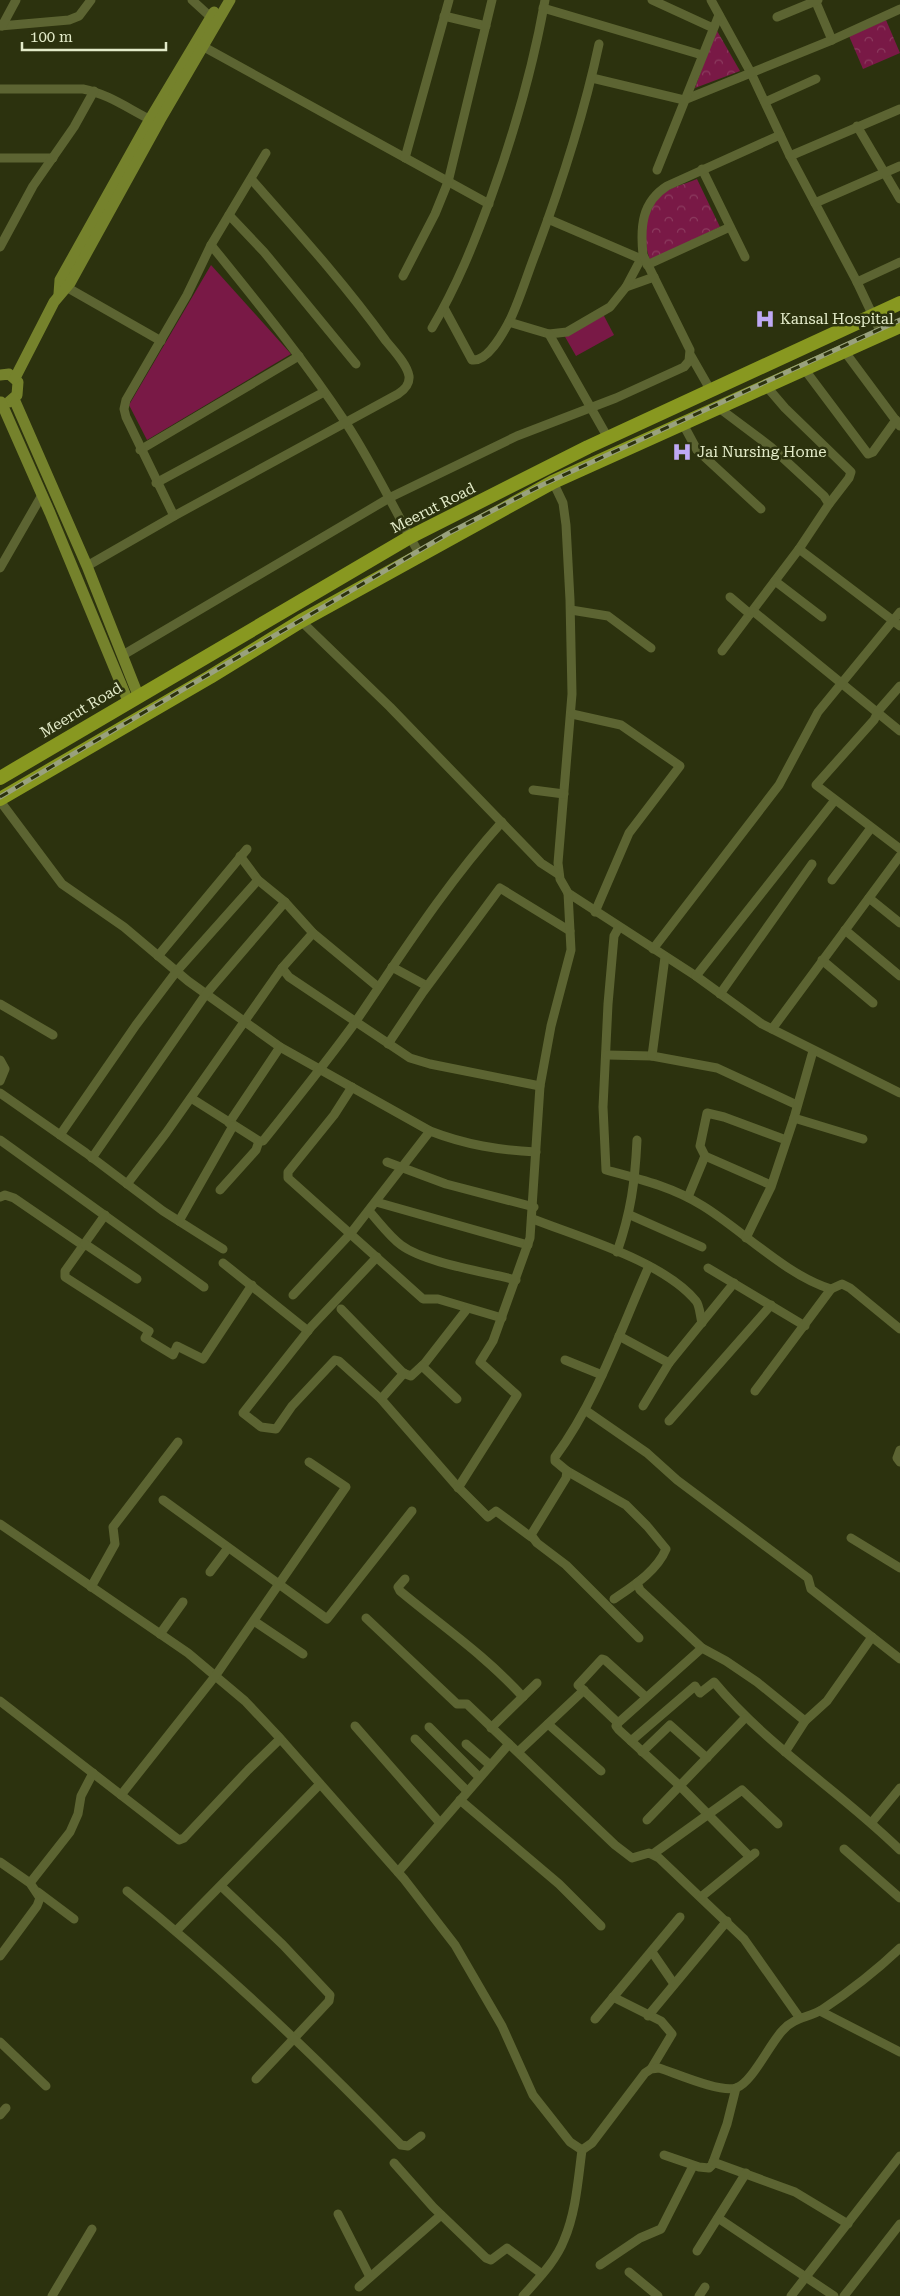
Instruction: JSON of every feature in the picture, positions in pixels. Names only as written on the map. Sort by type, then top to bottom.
[{"type":"main road","name":"Meerut Road","points":[[0,778],[133,698],[410,537],[608,438],[900,304]]},
{"type":"main road","points":[[0,800],[140,716],[210,678],[300,621],[553,482],[846,352],[900,326]]},
{"type":"main road","points":[[133,698],[140,716]]},
{"type":"street","points":[[1,26],[16,0]]},
{"type":"street","points":[[1,26],[70,20],[79,16],[91,0]]},
{"type":"street","points":[[192,0],[214,20]]},
{"type":"street","points":[[154,121],[204,47],[221,0]]},
{"type":"street","points":[[133,698],[117,673],[42,495],[0,402],[14,399],[19,391],[15,378],[62,288],[154,121],[214,20],[230,0]]},
{"type":"street","points":[[405,158],[449,0]]},
{"type":"street","points":[[403,276],[435,214],[448,182],[492,0]]},
{"type":"street","points":[[652,0],[713,28]]},
{"type":"street","points":[[711,0],[751,73],[790,156],[857,282],[882,335]]},
{"type":"street","points":[[777,17],[816,0],[832,40]]},
{"type":"street","points":[[432,328],[444,308],[472,250],[504,162],[536,52],[544,4],[702,55]]},
{"type":"street","points":[[592,78],[684,100],[832,40],[900,9]]},
{"type":"street","points":[[657,170],[719,15]]},
{"type":"street","points":[[444,16],[486,26]]},
{"type":"street","points":[[444,308],[469,358],[474,360],[488,352],[509,322],[548,219],[592,78],[599,44]]},
{"type":"street","points":[[204,47],[489,204]]},
{"type":"street","points":[[765,102],[816,79]]},
{"type":"street","points":[[0,89],[83,89],[94,91],[106,95],[154,121]]},
{"type":"street","points":[[1,240],[33,186],[74,126],[94,91]]},
{"type":"street","points":[[790,156],[900,109]]},
{"type":"street","points":[[858,126],[900,199]]},
{"type":"street","points":[[711,391],[691,356],[690,350],[644,260],[644,213],[650,199],[667,186],[780,135]]},
{"type":"street","points":[[174,516],[140,450],[124,409],[131,389],[161,341],[187,295],[211,245],[252,180],[266,153]]},
{"type":"street","points":[[0,158],[52,158]]},
{"type":"street","points":[[815,203],[900,166]]},
{"type":"street","points":[[702,169],[745,257]]},
{"type":"street","points":[[87,566],[406,388],[409,375],[377,328],[330,269],[252,180]]},
{"type":"street","points":[[229,215],[264,252],[356,364]]},
{"type":"street","points":[[548,219],[644,260]]},
{"type":"street","points":[[509,322],[549,334],[567,332],[610,307],[644,260],[730,227]]},
{"type":"street","points":[[211,245],[299,356],[346,423],[391,497],[420,555]]},
{"type":"street","points":[[857,282],[900,262]]},
{"type":"street","points":[[626,287],[654,277]]},
{"type":"street","points":[[62,288],[161,341]]},
{"type":"street","points":[[549,334],[608,438]]},
{"type":"street","points":[[805,370],[868,454],[873,452],[898,423],[846,352]]},
{"type":"street","points":[[140,450],[299,356]]},
{"type":"street","points":[[123,655],[391,497],[517,436],[616,398],[684,367],[691,356]]},
{"type":"street","points":[[1,373],[15,378]]},
{"type":"street","points":[[722,651],[799,549],[849,478],[851,472],[785,408],[767,387]]},
{"type":"street","points":[[156,484],[324,392]]},
{"type":"street","points":[[14,399],[87,566],[123,655],[128,668],[133,698]]},
{"type":"street","points":[[719,408],[771,447],[824,496],[829,504]]},
{"type":"street","points":[[683,424],[697,450],[762,509]]},
{"type":"street","points":[[553,482],[562,504],[566,525],[571,610],[572,714],[558,874]]},
{"type":"street","points":[[0,568],[42,495]]},
{"type":"street","points":[[799,549],[896,623]]},
{"type":"street","points":[[775,582],[822,617]]},
{"type":"street","points":[[730,596],[900,732]]},
{"type":"street","points":[[571,610],[608,616],[651,648]]},
{"type":"street","points":[[653,949],[779,785],[818,712],[840,683],[896,623],[900,612]]},
{"type":"street","points":[[300,621],[390,707],[541,863],[558,874],[568,893],[569,962],[552,1026],[540,1086],[533,1219],[528,1245],[502,1318],[490,1348],[480,1362],[517,1395],[458,1488]]},
{"type":"street","points":[[117,673],[128,668]]},
{"type":"street","points":[[900,686],[877,713],[874,720],[816,786],[900,849]]},
{"type":"street","points":[[572,714],[621,725],[680,766],[629,833],[595,912]]},
{"type":"street","points":[[533,790],[564,794]]},
{"type":"street","points":[[0,800],[62,884],[124,927],[176,972],[244,1024],[280,1047],[430,1131],[485,1148],[536,1152]]},
{"type":"street","points":[[696,976],[836,800]]},
{"type":"street","points":[[191,1098],[231,1125],[258,1141],[263,1141],[320,1070],[355,1022],[378,986],[480,846],[502,822]]},
{"type":"street","points":[[832,880],[871,828]]},
{"type":"street","points":[[158,956],[247,849]]},
{"type":"street","points":[[240,856],[258,880],[286,902],[312,933],[378,986]]},
{"type":"street","points":[[772,1030],[900,856]]},
{"type":"street","points":[[720,994],[812,864]]},
{"type":"street","points":[[60,1136],[136,1025],[176,972],[258,880]]},
{"type":"street","points":[[388,1044],[427,986],[500,888],[570,931]]},
{"type":"street","points":[[568,893],[696,976],[772,1030],[900,1092]]},
{"type":"street","points":[[869,898],[900,923]]},
{"type":"street","points":[[92,1158],[206,994],[286,902]]},
{"type":"street","points":[[620,928],[614,936],[608,1004],[603,1107],[606,1170],[677,1191],[786,1266],[831,1289]]},
{"type":"street","points":[[845,930],[900,976]]},
{"type":"street","points":[[127,1184],[191,1098],[282,968],[312,933]]},
{"type":"street","points":[[652,1056],[665,957]]},
{"type":"street","points":[[822,960],[873,1003]]},
{"type":"street","points":[[392,967],[427,986]]},
{"type":"street","points":[[282,968],[289,978],[388,1044],[420,1062],[540,1086]]},
{"type":"street","points":[[0,1004],[54,1035]]},
{"type":"street","points":[[179,1221],[231,1125],[280,1047]]},
{"type":"street","points":[[746,1238],[771,1184],[794,1118],[813,1051]]},
{"type":"street","points":[[607,1055],[652,1056],[717,1068],[797,1105]]},
{"type":"street","points":[[0,1060],[5,1069],[0,1081]]},
{"type":"street","points":[[352,1087],[334,1115],[287,1176],[351,1232],[422,1299],[438,1299],[502,1318]]},
{"type":"street","points":[[0,1093],[179,1221],[223,1249]]},
{"type":"street","points":[[771,1184],[705,1156],[700,1146],[707,1113],[724,1117],[786,1140]]},
{"type":"street","points":[[794,1118],[863,1139]]},
{"type":"street","points":[[293,1295],[369,1211],[430,1131]]},
{"type":"street","points":[[0,1140],[204,1288]]},
{"type":"street","points":[[617,1252],[630,1215],[635,1178],[637,1140]]},
{"type":"street","points":[[220,1190],[256,1150],[258,1141]]},
{"type":"street","points":[[688,1197],[705,1156]]},
{"type":"street","points":[[387,1162],[446,1184],[534,1207]]},
{"type":"street","points":[[0,1197],[4,1195],[14,1198],[137,1279]]},
{"type":"street","points":[[376,1202],[528,1245]]},
{"type":"street","points":[[369,1211],[395,1240],[408,1249],[440,1261],[516,1280]]},
{"type":"street","points":[[105,1215],[65,1271],[65,1277],[149,1331],[145,1338],[173,1355],[177,1346],[202,1359],[252,1285]]},
{"type":"street","points":[[630,1215],[702,1247]]},
{"type":"street","points":[[533,1219],[649,1266],[681,1287],[697,1302],[702,1323]]},
{"type":"street","points":[[377,1256],[308,1330],[242,1413],[261,1427],[276,1429],[292,1406],[335,1360],[339,1361],[381,1399],[458,1488],[488,1517],[496,1512],[531,1537],[562,1562],[639,1638]]},
{"type":"street","points":[[223,1263],[308,1330]]},
{"type":"street","points":[[614,1599],[637,1583],[662,1560],[666,1549],[626,1504],[567,1471],[555,1459],[585,1410],[649,1266]]},
{"type":"street","points":[[708,1268],[805,1326]]},
{"type":"street","points":[[643,1406],[669,1363],[734,1283]]},
{"type":"street","points":[[755,1391],[831,1289],[844,1284],[900,1329]]},
{"type":"street","points":[[668,1421],[771,1305]]},
{"type":"street","points":[[341,1309],[404,1374],[411,1376],[422,1366],[467,1309]]},
{"type":"street","points":[[619,1336],[669,1363]]},
{"type":"street","points":[[565,1360],[602,1375]]},
{"type":"street","points":[[422,1366],[457,1399]]},
{"type":"street","points":[[381,1399],[404,1374]]},
{"type":"street","points":[[585,1410],[647,1453],[677,1480],[808,1578],[811,1588],[900,1659]]},
{"type":"street","points":[[91,1587],[115,1544],[113,1527],[178,1442]]},
{"type":"street","points":[[900,1450],[897,1458],[900,1462]]},
{"type":"street","points":[[121,1795],[216,1676],[346,1487],[309,1462]]},
{"type":"street","points":[[531,1537],[532,1532],[566,1478],[567,1471]]},
{"type":"street","points":[[163,1500],[327,1619],[412,1511]]},
{"type":"street","points":[[0,1524],[160,1634],[216,1676],[280,1739],[398,1872],[455,1945],[502,2026],[533,2096],[570,2142],[582,2150]]},
{"type":"street","points":[[851,1538],[900,1568]]},
{"type":"street","points":[[210,1572],[228,1548]]},
{"type":"street","points":[[405,1579],[398,1586],[400,1591],[445,1630],[462,1639],[523,1697]]},
{"type":"street","points":[[637,1583],[640,1590],[702,1648],[726,1661],[756,1682],[805,1722]]},
{"type":"street","points":[[160,1634],[183,1602]]},
{"type":"street","points":[[366,1618],[457,1704],[466,1704],[586,1819],[627,1855],[636,1858],[646,1854],[653,1854],[742,1790],[778,1824]]},
{"type":"street","points":[[254,1621],[303,1654]]},
{"type":"street","points":[[784,1752],[805,1722],[826,1701],[872,1637]]},
{"type":"street","points":[[701,1897],[752,1855],[617,1728],[618,1723],[702,1648]]},
{"type":"street","points":[[618,1723],[578,1685],[602,1659],[646,1697]]},
{"type":"street","points":[[631,1741],[695,1686],[700,1693],[714,1682],[744,1718],[872,1822],[900,1850]]},
{"type":"street","points":[[491,1728],[537,1683]]},
{"type":"street","points":[[518,1752],[584,1690]]},
{"type":"street","points":[[0,1701],[175,1838],[182,1840],[280,1739]]},
{"type":"street","points":[[647,1820],[744,1718]]},
{"type":"street","points":[[654,1721],[663,1732]]},
{"type":"street","points":[[548,1724],[601,1770]]},
{"type":"street","points":[[642,1752],[670,1725],[707,1758]]},
{"type":"street","points":[[355,1726],[440,1823]]},
{"type":"street","points":[[429,1727],[479,1777]]},
{"type":"street","points":[[415,1739],[467,1791]]},
{"type":"street","points":[[466,1744],[490,1765]]},
{"type":"street","points":[[398,1872],[509,1744]]},
{"type":"street","points":[[436,1760],[448,1747]]},
{"type":"street","points":[[30,1883],[70,1832],[78,1814],[81,1796],[93,1773]]},
{"type":"street","points":[[176,1931],[320,1784]]},
{"type":"street","points":[[872,1822],[900,1788]]},
{"type":"street","points":[[460,1800],[559,1884],[601,1926]]},
{"type":"street","points":[[844,1849],[900,1898]]},
{"type":"street","points":[[653,1854],[727,1921],[744,1939],[799,2017]]},
{"type":"street","points":[[0,1862],[30,1883],[38,1892],[74,1919]]},
{"type":"street","points":[[221,1886],[283,1944],[330,1995],[329,2002],[256,2079]]},
{"type":"street","points":[[127,1891],[249,1995],[401,2145],[408,2146],[420,2136]]},
{"type":"street","points":[[0,1956],[40,1901],[38,1892]]},
{"type":"street","points":[[595,2019],[680,1918]]},
{"type":"street","points":[[648,2016],[727,1921]]},
{"type":"street","points":[[651,2069],[659,2068],[724,2089],[736,2088],[745,2082],[782,2030],[799,2017],[820,2011],[878,1969],[900,1948]]},
{"type":"street","points":[[652,1952],[674,1984]]},
{"type":"street","points":[[523,2296],[542,2274],[564,2242],[572,2220],[582,2150],[592,2143],[645,2073],[651,2069],[672,2034],[660,2021],[613,1997]]},
{"type":"street","points":[[820,2011],[900,2052]]},
{"type":"street","points":[[0,2042],[46,2086]]},
{"type":"street","points":[[664,2155],[693,2166],[709,2168],[728,2124],[736,2088]]},
{"type":"street","points":[[0,2115],[6,2108]]},
{"type":"street","points":[[791,2296],[900,2156]]},
{"type":"street","points":[[713,2162],[795,2192],[848,2224]]},
{"type":"street","points":[[394,2163],[441,2215],[489,2260],[494,2259],[507,2248],[542,2274]]},
{"type":"street","points":[[600,2266],[640,2238],[661,2229],[693,2166]]},
{"type":"street","points":[[697,2251],[746,2173]]},
{"type":"street","points":[[338,2214],[370,2277]]},
{"type":"street","points":[[359,2287],[441,2215]]},
{"type":"street","points":[[718,2218],[834,2296]]},
{"type":"street","points":[[844,2296],[900,2224]]},
{"type":"street","points":[[52,2296],[92,2229]]},
{"type":"street","points":[[629,2272],[658,2296]]},
{"type":"street","points":[[699,2296],[706,2287]]},
{"type":"green space","points":[[886,20],[900,53],[863,69],[849,36]]},
{"type":"green space","points":[[716,29],[740,71],[695,88]]},
{"type":"green space","points":[[697,179],[720,227],[650,260],[645,234],[648,217],[655,202],[664,192]]},
{"type":"green space","points":[[211,265],[291,354],[147,440],[129,405]]},
{"type":"green space","points":[[603,314],[614,335],[576,356],[564,335]]},
{"type":"railway","points":[[0,797],[449,533],[542,485],[900,320]]},
{"type":"place","name":"Kansal Hospital","points":[[765,319]]},
{"type":"place","name":"Jai Nursing Home","points":[[682,452]]}]
